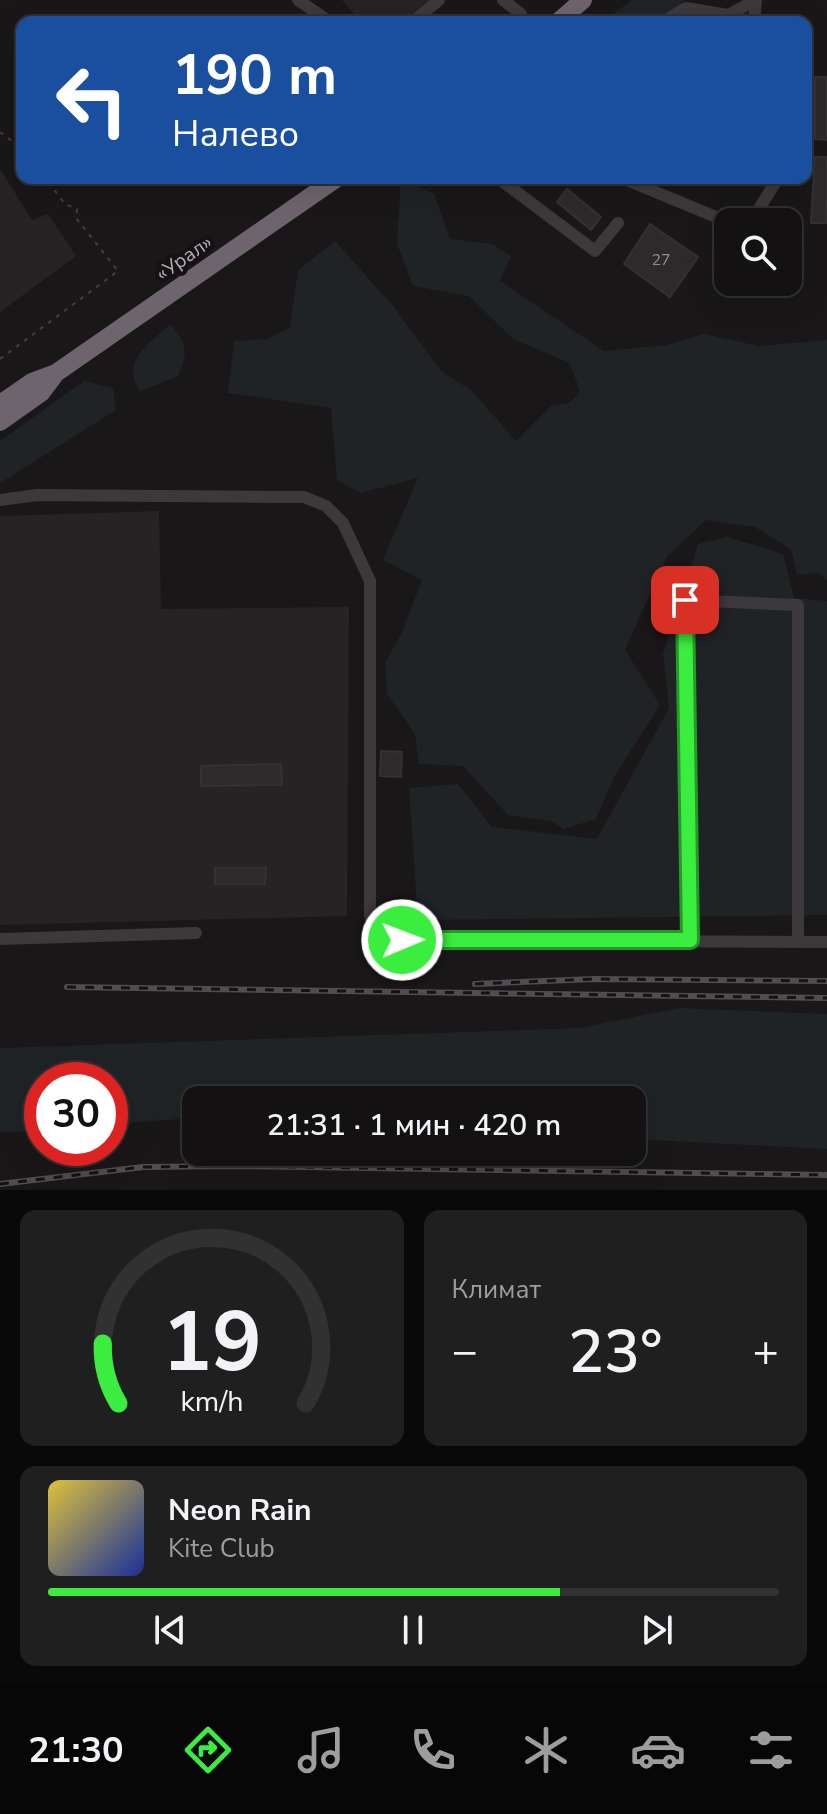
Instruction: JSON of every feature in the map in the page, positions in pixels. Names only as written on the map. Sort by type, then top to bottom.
[{"type":"highway","points":[[565,16],[583,0]]},
{"type":"highway","name":"«Урал»","points":[[0,404],[32,382],[56,373],[328,184]]},
{"type":"highway","name":"«Урал»","points":[[0,422],[41,393],[56,373]]},
{"type":"street","points":[[298,0],[321,16]]},
{"type":"street","points":[[419,16],[439,0]]},
{"type":"street","points":[[503,0],[522,16]]},
{"type":"street","points":[[673,16],[686,8],[728,15],[756,0]]},
{"type":"street","points":[[506,184],[595,251],[618,223]]},
{"type":"street","points":[[636,184],[714,216]]},
{"type":"street","points":[[760,208],[774,184]]},
{"type":"street","points":[[0,500],[37,495],[304,497],[326,506],[343,523],[370,581],[370,916],[377,933],[402,940],[827,942]]},
{"type":"street","points":[[690,940],[685,600],[798,605],[798,941]]},
{"type":"street","points":[[0,939],[196,933]]},
{"type":"path","points":[[0,132],[16,144]]},
{"type":"path","points":[[0,359],[118,271],[76,218],[77,209],[65,204],[50,184]]},
{"type":"shaded area","points":[[342,0],[429,0],[408,16],[356,16]]},
{"type":"shaded area","points":[[632,0],[685,0],[665,16],[610,16]]},
{"type":"shaded area","points":[[0,169],[32,220],[48,214],[76,256],[0,312]]},
{"type":"shaded area","points":[[401,184],[413,184],[434,194],[450,239],[492,244],[511,256],[500,281],[604,351],[666,345],[704,334],[759,346],[827,340],[827,581],[819,573],[797,575],[791,549],[755,527],[706,520],[667,556],[625,650],[660,705],[614,777],[596,819],[564,829],[551,821],[508,815],[463,766],[419,764],[415,734],[387,694],[385,663],[402,632],[422,580],[383,560],[418,478],[361,493],[337,480],[331,408],[228,393],[234,341],[268,339],[290,327],[298,270],[335,241],[394,307],[441,371],[472,391],[516,441],[551,406],[569,403],[580,392],[570,363],[513,339],[469,296],[413,286],[397,244]]},
{"type":"shaded area","points":[[170,324],[184,348],[184,361],[178,376],[140,391],[133,370],[135,362],[146,346]]},
{"type":"shaded area","points":[[84,381],[113,388],[116,410],[0,483],[0,441]]},
{"type":"shaded area","points":[[159,511],[161,609],[349,607],[347,916],[0,925],[0,516]]},
{"type":"shaded area","points":[[727,537],[783,554],[794,598],[827,601],[827,915],[418,920],[409,788],[458,784],[492,827],[597,839],[669,708],[663,654],[698,544]]},
{"type":"shaded area","points":[[678,1008],[827,1014],[827,1149],[646,1140],[646,1086],[182,1086],[182,1119],[128,1123],[128,1062],[24,1062],[24,1131],[0,1132],[0,1048],[580,1028]]},
{"type":"building","points":[[815,77],[827,77],[827,140],[815,139]]},
{"type":"building","points":[[815,157],[827,157],[827,223],[811,223]]},
{"type":"building","points":[[567,189],[601,217],[591,230],[557,202]]},
{"type":"building","points":[[650,224],[698,257],[670,297],[624,264]]},
{"type":"building","points":[[381,751],[402,752],[401,777],[380,776]]},
{"type":"building","points":[[281,764],[282,785],[201,786],[201,766]]},
{"type":"building","points":[[215,868],[266,868],[265,884],[215,884]]},
{"type":"railway","points":[[475,984],[594,979],[827,981]]},
{"type":"railway","points":[[67,987],[827,998]]},
{"type":"railway","points":[[0,1184],[143,1167],[827,1175]]},
{"type":"route","points":[[402,940],[690,940],[685,600]]}]
